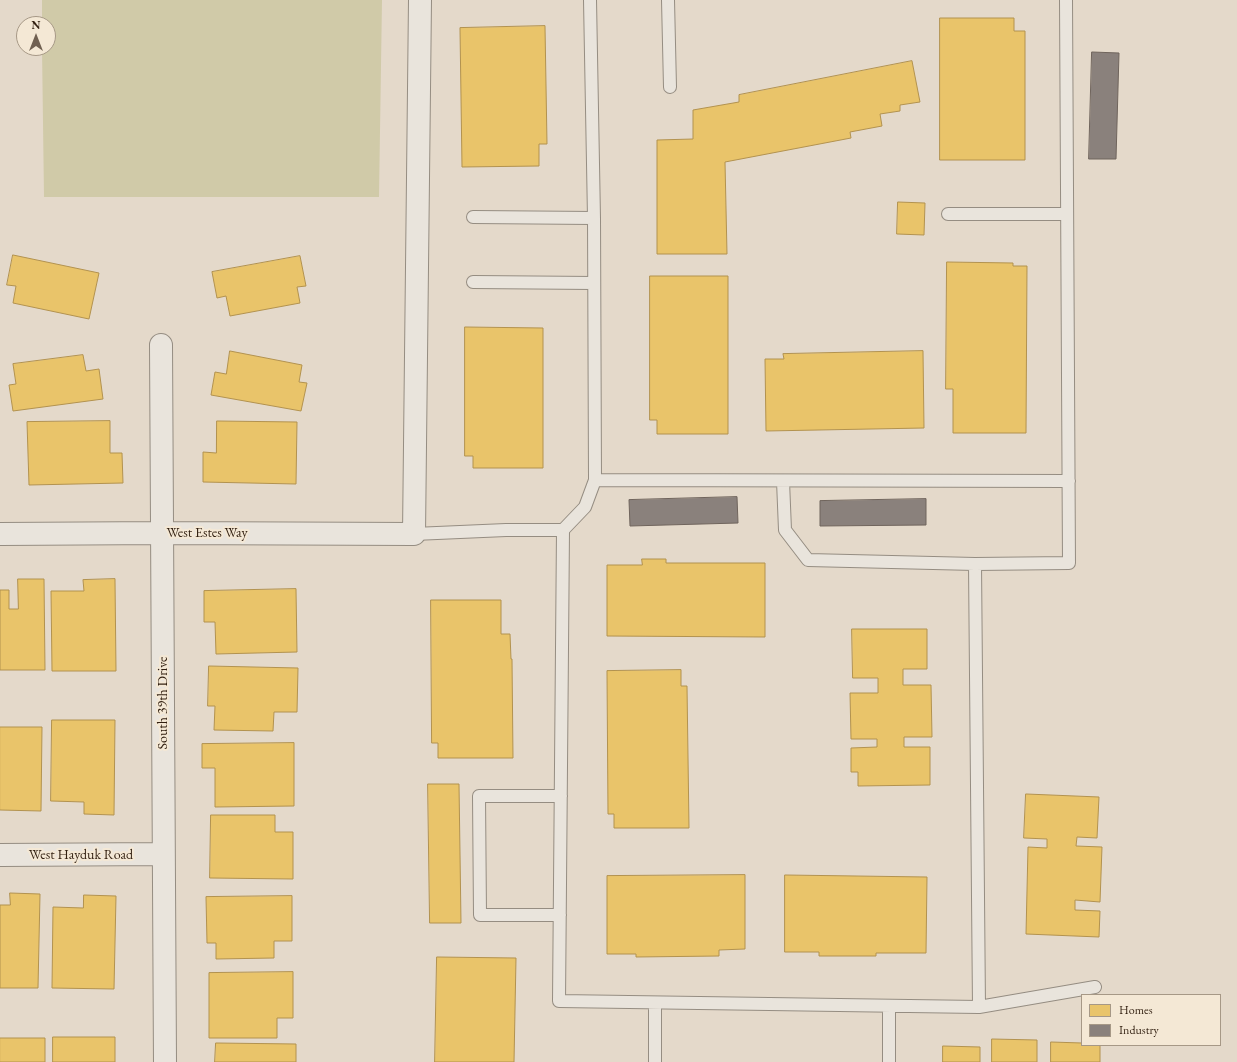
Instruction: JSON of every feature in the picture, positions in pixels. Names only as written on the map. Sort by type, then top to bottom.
[{"type":"street","points":[[414,534],[420,0]]},
{"type":"street","name":"South 39th Drive","points":[[161,345],[164,533],[163,854],[165,1062]]},
{"type":"street","name":"West Estes Way","points":[[0,534],[414,534]]},
{"type":"street","name":"West Hayduk Road","points":[[0,855],[163,854]]},
{"type":"lane","points":[[590,0],[594,218],[595,480],[585,506],[563,530],[559,1001],[979,1007],[1095,988]]},
{"type":"lane","points":[[668,0],[670,87]]},
{"type":"lane","points":[[783,481],[785,530],[808,560],[975,564],[1069,563],[1066,0]]},
{"type":"lane","points":[[948,214],[1067,214]]},
{"type":"lane","points":[[473,217],[594,218]]},
{"type":"lane","points":[[473,282],[594,283]]},
{"type":"lane","points":[[595,480],[1069,482]]},
{"type":"lane","points":[[414,534],[506,530],[563,530]]},
{"type":"lane","points":[[975,564],[979,1007]]},
{"type":"lane","points":[[560,915],[480,915],[479,796],[561,796]]},
{"type":"lane","points":[[655,1003],[655,1062]]},
{"type":"lane","points":[[889,1006],[889,1062]]},
{"type":"shaded area","points":[[42,0],[382,0],[379,197],[44,197],[42,56],[56,56],[56,16],[42,16]]},
{"type":"building: Homes","points":[[940,18],[1014,18],[1014,31],[1025,31],[1025,160],[940,160]]},
{"type":"building: Homes","points":[[545,26],[547,144],[539,144],[539,166],[462,167],[460,28]]},
{"type":"building: Homes","points":[[912,61],[920,102],[900,105],[900,111],[880,114],[882,126],[850,132],[851,138],[725,162],[727,254],[657,254],[657,140],[693,139],[693,110],[739,102],[739,95]]},
{"type":"building: Homes","points":[[898,202],[925,203],[924,235],[897,234]]},
{"type":"building: Homes","points":[[13,255],[99,273],[89,319],[13,303],[16,286],[7,285]]},
{"type":"building: Homes","points":[[300,256],[306,286],[297,287],[300,303],[230,316],[226,296],[217,298],[212,272]]},
{"type":"building: Homes","points":[[947,262],[1013,263],[1013,266],[1027,266],[1026,433],[953,433],[953,389],[946,389]]},
{"type":"building: Homes","points":[[650,276],[728,276],[728,434],[657,434],[657,420],[650,420]]},
{"type":"building: Homes","points":[[465,327],[543,328],[543,468],[473,468],[473,456],[465,456]]},
{"type":"building: Homes","points":[[230,351],[302,365],[299,382],[307,383],[301,411],[211,395],[215,372],[226,374]]},
{"type":"building: Homes","points":[[923,351],[924,428],[766,431],[765,359],[784,359],[783,354]]},
{"type":"building: Homes","points":[[83,355],[86,371],[99,369],[103,399],[13,411],[9,385],[16,384],[13,364]]},
{"type":"building: Homes","points":[[110,421],[110,453],[122,453],[123,483],[29,485],[27,422]]},
{"type":"building: Homes","points":[[217,421],[297,422],[296,484],[203,482],[203,452],[216,453]]},
{"type":"building: Homes","points":[[642,559],[666,559],[666,563],[765,563],[765,637],[607,636],[607,565],[642,565]]},
{"type":"building: Homes","points":[[18,579],[44,579],[45,670],[0,670],[0,590],[9,590],[9,609],[18,609]]},
{"type":"building: Homes","points":[[115,579],[116,671],[52,671],[51,591],[84,591],[83,580]]},
{"type":"building: Homes","points":[[296,589],[297,652],[216,654],[215,622],[204,622],[204,591]]},
{"type":"building: Homes","points":[[431,600],[501,600],[501,634],[510,634],[512,659],[513,758],[438,758],[438,743],[432,743]]},
{"type":"building: Homes","points":[[852,629],[927,629],[927,669],[903,669],[903,685],[931,685],[932,737],[904,737],[904,747],[930,747],[930,785],[858,786],[858,772],[851,772],[851,748],[877,747],[877,739],[851,739],[850,693],[878,693],[878,678],[853,678]]},
{"type":"building: Homes","points":[[209,666],[298,668],[297,712],[274,712],[273,731],[214,730],[215,706],[208,706]]},
{"type":"building: Homes","points":[[681,670],[681,686],[687,686],[689,828],[614,828],[614,814],[608,814],[607,671]]},
{"type":"building: Homes","points":[[52,720],[115,720],[114,815],[84,814],[84,802],[51,801]]},
{"type":"building: Homes","points":[[0,727],[42,727],[41,811],[0,810]]},
{"type":"building: Homes","points":[[294,743],[294,806],[215,807],[215,768],[202,768],[202,744]]},
{"type":"building: Homes","points":[[428,784],[459,784],[461,923],[430,923]]},
{"type":"building: Homes","points":[[1026,794],[1099,797],[1097,838],[1077,837],[1076,846],[1102,847],[1100,902],[1075,900],[1075,910],[1100,911],[1099,937],[1026,934],[1028,847],[1047,848],[1047,839],[1024,838]]},
{"type":"building: Homes","points":[[211,815],[275,815],[275,832],[293,832],[293,879],[210,878]]},
{"type":"building: Homes","points":[[745,875],[745,949],[719,950],[719,956],[636,957],[636,954],[607,954],[607,876]]},
{"type":"building: Homes","points":[[785,875],[927,877],[926,953],[876,953],[876,956],[819,956],[819,952],[785,952]]},
{"type":"building: Homes","points":[[10,893],[40,894],[38,988],[0,988],[0,905],[10,905]]},
{"type":"building: Homes","points":[[84,895],[116,896],[114,989],[52,988],[53,907],[83,908]]},
{"type":"building: Homes","points":[[292,896],[292,941],[274,941],[274,958],[216,959],[216,943],[207,943],[206,897]]},
{"type":"building: Homes","points":[[437,957],[516,958],[514,1062],[435,1062]]},
{"type":"building: Homes","points":[[293,972],[293,1018],[277,1018],[277,1038],[209,1038],[209,973]]},
{"type":"building: Homes","points":[[53,1037],[115,1037],[115,1062],[53,1062]]},
{"type":"building: Homes","points":[[0,1038],[45,1038],[45,1062],[0,1062]]},
{"type":"building: Homes","points":[[992,1039],[1037,1040],[1037,1062],[992,1062]]},
{"type":"building: Homes","points":[[1051,1042],[1081,1043],[1081,1046],[1100,1046],[1100,1062],[1051,1062]]},
{"type":"building: Homes","points":[[216,1043],[296,1044],[296,1062],[215,1062]]},
{"type":"building: Homes","points":[[943,1046],[980,1047],[980,1062],[943,1062]]},
{"type":"building: Industry","points":[[1092,52],[1119,53],[1116,159],[1089,159]]},
{"type":"building: Industry","points":[[737,497],[738,523],[630,526],[629,500]]},
{"type":"building: Industry","points":[[926,499],[926,525],[820,526],[820,501]]}]
